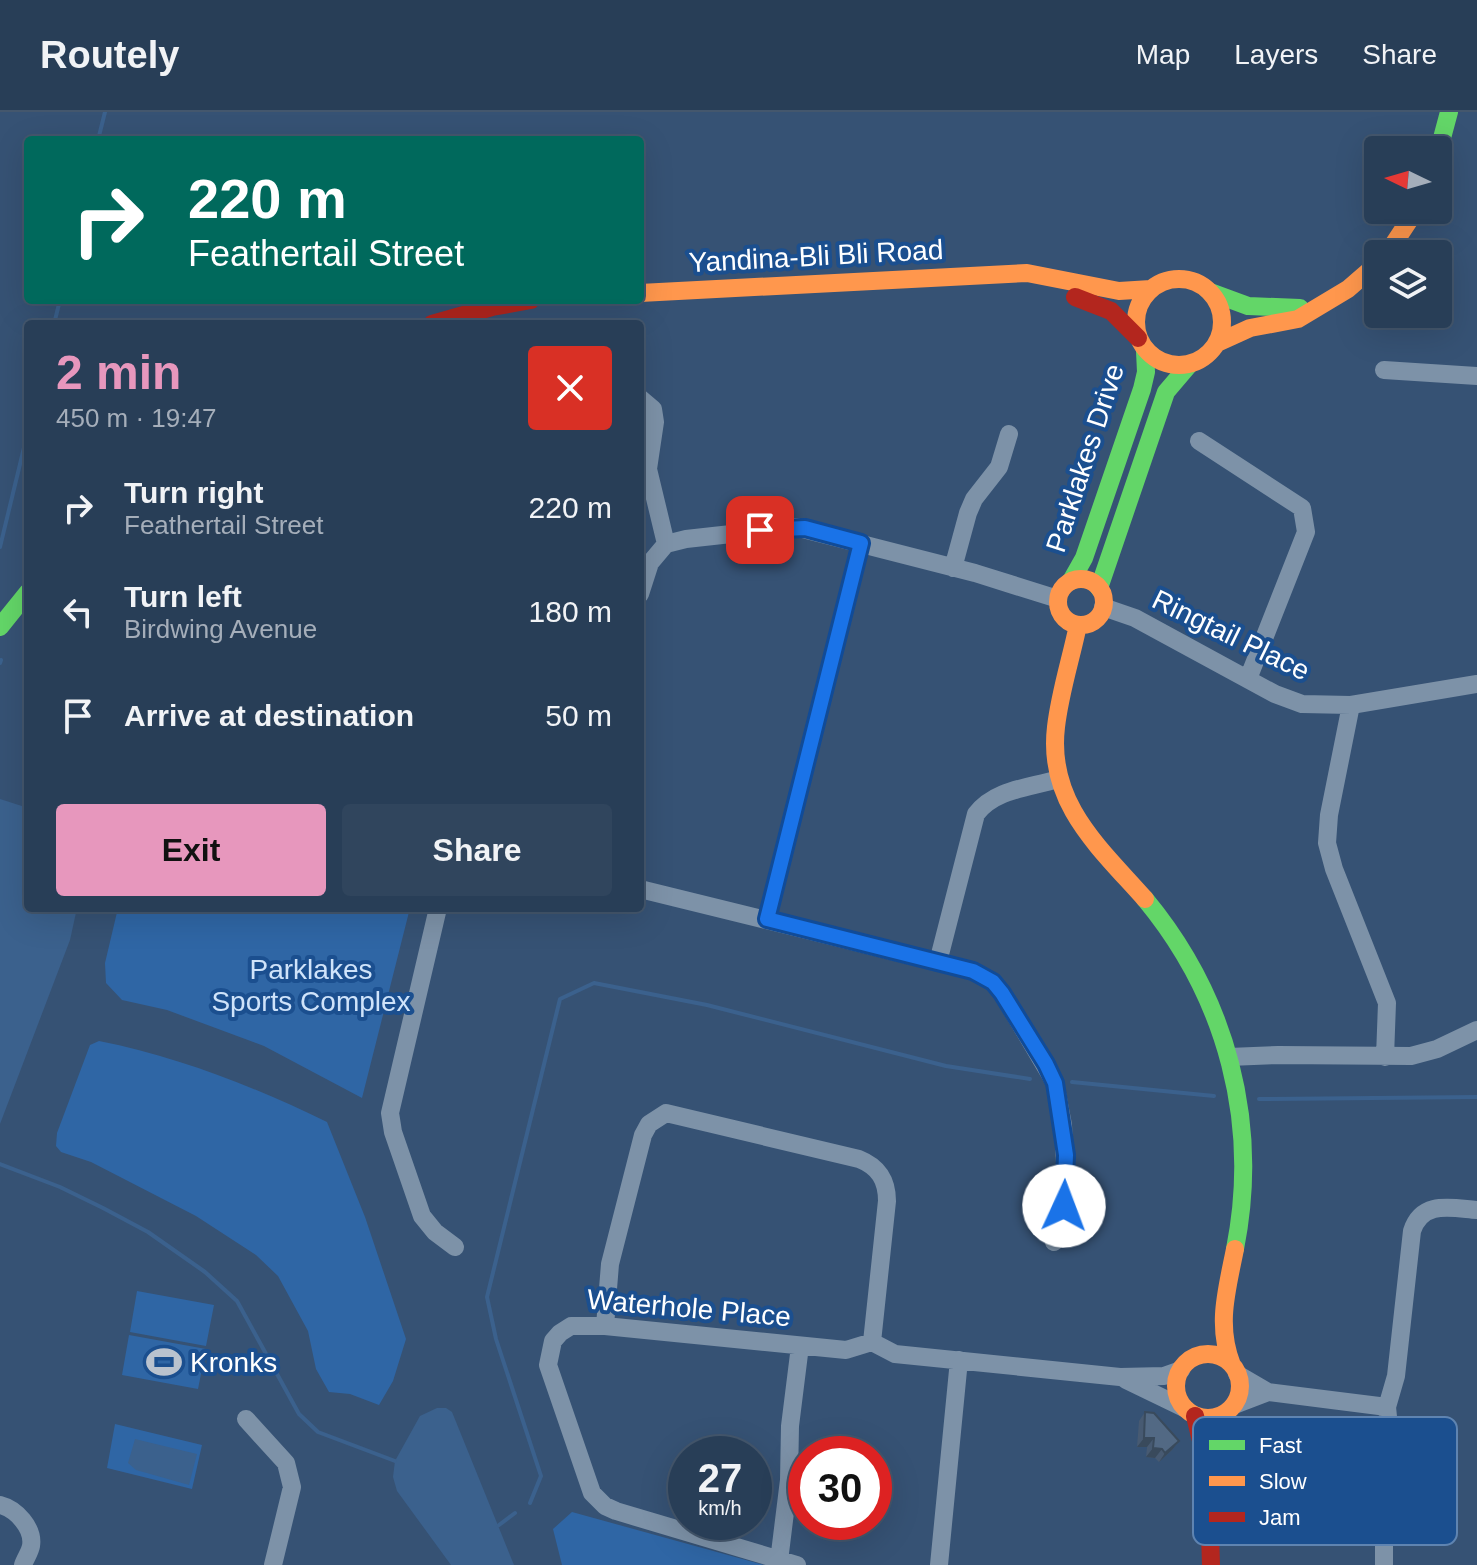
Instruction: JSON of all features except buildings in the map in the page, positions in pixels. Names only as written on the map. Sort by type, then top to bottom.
[{"type":"street","points":[[1443,136],[1449,112]]},
{"type":"street","name":"Yandina-Bli Bli Road","points":[[644,293],[996,276],[1010,272],[1117,291],[1151,289]]},
{"type":"street","points":[[1217,343],[1250,328],[1298,319],[1348,289],[1364,275]]},
{"type":"street","points":[[996,276],[1009,282],[1104,305],[1115,311],[1142,344],[1165,364],[1189,365],[1209,353],[1217,343],[1222,322],[1217,301],[1202,285],[1181,279],[1170,280],[1151,289],[1136,312],[1135,325],[1142,344]]},
{"type":"street","points":[[1210,292],[1233,302],[1264,309],[1315,307]]},
{"type":"street","points":[[446,320],[509,304]]},
{"type":"street","name":"Parklakes Drive","points":[[1071,581],[1084,558],[1142,389],[1146,372],[1142,344]]},
{"type":"street","name":"Parklakes Drive","points":[[1099,588],[1166,392],[1189,365]]},
{"type":"street","points":[[1384,370],[1477,376]]},
{"type":"street","points":[[644,401],[653,409],[655,422],[644,464],[666,544]]},
{"type":"street","points":[[953,568],[974,499],[999,467],[1009,434]]},
{"type":"street","points":[[1199,441],[1302,508],[1306,532],[1248,679]]},
{"type":"street","points":[[644,582],[650,563],[666,544],[795,527],[1058,599]]},
{"type":"street","points":[[767,919],[861,543]]},
{"type":"street","points":[[1089,580],[1099,588],[1103,607],[1095,620],[1078,625],[1064,617],[1058,599],[1071,581],[1089,580]]},
{"type":"street","points":[[0,627],[24,597]]},
{"type":"street","name":"Ringtail Place","points":[[1103,607],[1143,622],[1275,694],[1302,704],[1351,705],[1477,684]]},
{"type":"street","points":[[1078,625],[1056,721],[1054,743],[1063,795],[1082,826],[1159,916],[1181,947],[1200,984],[1229,1057],[1240,1107],[1243,1156],[1238,1235],[1221,1309],[1225,1351],[1235,1370],[1239,1395],[1226,1417]]},
{"type":"street","points":[[1351,705],[1329,815],[1327,843],[1334,869],[1387,1003],[1385,1057]]},
{"type":"street","points":[[938,962],[976,814],[986,802],[999,795],[1058,779]]},
{"type":"street","points":[[644,890],[973,971],[993,982],[1055,1083],[1063,1125],[1066,1168],[1064,1206],[1054,1242]]},
{"type":"street","points":[[437,912],[392,1093],[390,1113],[393,1132],[422,1216],[435,1232],[455,1247]]},
{"type":"street","points":[[1229,1057],[1385,1057],[1423,1053],[1477,1030]]},
{"type":"street","points":[[605,1326],[610,1264],[643,1135],[649,1124],[666,1113],[859,1159],[879,1170],[884,1179],[887,1201],[872,1342]]},
{"type":"street","points":[[1388,1417],[1387,1407],[1396,1376],[1414,1224],[1427,1209],[1434,1207],[1477,1210]]},
{"type":"street","points":[[1193,1422],[1177,1390],[1184,1366],[1202,1343],[1221,1309]]},
{"type":"street","name":"Waterhole Place","points":[[788,1563],[616,1511],[605,1506],[592,1493],[548,1365],[553,1341],[560,1333],[571,1326],[605,1326],[846,1350],[872,1342],[895,1354],[1120,1377],[1164,1376],[1184,1366]]},
{"type":"street","points":[[788,1563],[790,1426],[800,1346]]},
{"type":"street","points":[[1184,1366],[1195,1357],[1215,1355],[1268,1392]]},
{"type":"street","points":[[939,1565],[959,1360]]},
{"type":"street","name":"Waterhole Place","points":[[1120,1377],[1190,1412]]},
{"type":"street","points":[[1208,1417],[1249,1397],[1268,1392],[1387,1407]]},
{"type":"street","points":[[1190,1412],[1203,1417]]},
{"type":"street","points":[[246,1419],[286,1463],[292,1487],[273,1565]]},
{"type":"street","points":[[0,1505],[7,1507],[28,1525],[32,1544],[23,1565]]},
{"type":"street","points":[[1210,1545],[1211,1565]]},
{"type":"green space","name":"Parklakes Sports Complex","points":[[117,912],[409,912],[362,1098],[264,1046],[167,1010],[122,1000],[106,983],[105,963]]},
{"type":"green space","points":[[99,1041],[158,1055],[215,1074],[327,1122],[365,1217],[406,1339],[393,1381],[379,1405],[350,1394],[329,1392],[316,1369],[308,1331],[278,1276],[256,1255],[196,1216],[91,1162],[61,1152],[56,1146],[57,1133],[90,1045]]},
{"type":"green space","name":"Kronks","points":[[137,1291],[214,1305],[206,1346],[130,1332]]},
{"type":"green space","name":"Kronks","points":[[129,1335],[206,1349],[198,1389],[122,1375]]},
{"type":"green space","points":[[115,1424],[202,1445],[192,1489],[107,1468]]},
{"type":"green space","points":[[572,1512],[764,1565],[562,1565],[553,1529]]},
{"type":"shaded area","points":[[0,799],[24,807],[24,912],[76,912],[70,940],[0,1124]]},
{"type":"shaded area","points":[[437,1408],[452,1412],[514,1565],[451,1565],[397,1491],[393,1477],[395,1461],[420,1416]]},
{"type":"shaded area","points":[[135,1439],[197,1454],[189,1485],[136,1470],[128,1463]]},
{"type":"waterway","points":[[99,136],[105,112]]},
{"type":"waterway","points":[[55,320],[59,304]]},
{"type":"waterway","points":[[0,547],[24,448]]},
{"type":"waterway","points":[[530,1503],[541,1476],[496,1339],[487,1297],[560,999],[594,983],[707,1005],[946,1066],[1030,1079]]},
{"type":"waterway","points":[[1072,1082],[1214,1096]]},
{"type":"waterway","points":[[1259,1099],[1477,1097]]},
{"type":"waterway","points":[[0,1164],[60,1187],[103,1208],[148,1232],[205,1272],[237,1301],[299,1414],[318,1432],[395,1461]]},
{"type":"waterway","points":[[499,1525],[515,1513]]},
{"type":"traffic: fast","points":[[1443,136],[1449,112]]},
{"type":"traffic: fast","points":[[1210,292],[1248,306],[1300,308]]},
{"type":"traffic: fast","points":[[1071,581],[1084,558],[1142,389],[1146,372],[1145,351]]},
{"type":"traffic: fast","points":[[1099,588],[1166,392],[1189,365]]},
{"type":"traffic: fast","points":[[0,627],[24,597]]},
{"type":"traffic: fast","points":[[1145,899],[1173,937],[1197,978],[1216,1020],[1230,1064],[1239,1109],[1243,1155],[1242,1202],[1235,1249]]},
{"type":"traffic: slow","points":[[1396,240],[1407,224]]},
{"type":"traffic: slow","points":[[644,293],[1027,273],[1119,291],[1151,289]]},
{"type":"traffic: slow","points":[[1217,343],[1250,328],[1298,319],[1348,289],[1364,275]]},
{"type":"traffic: slow","points":[[1179,279],[1196,282],[1210,291],[1219,305],[1222,322],[1219,339],[1210,353],[1196,362],[1179,365],[1162,362],[1148,353],[1139,339],[1136,322],[1139,305],[1148,291],[1162,282],[1179,279]]},
{"type":"traffic: slow","points":[[1081,579],[1097,586],[1104,602],[1097,618],[1081,625],[1065,618],[1058,602],[1065,586],[1081,579]]},
{"type":"traffic: slow","points":[[1078,625],[1056,727],[1055,754],[1060,779],[1068,801],[1094,842],[1145,899]]},
{"type":"traffic: slow","points":[[1232,1365],[1224,1322],[1235,1249]]},
{"type":"traffic: slow","points":[[1202,1417],[1182,1404],[1177,1392],[1179,1374],[1190,1360],[1208,1354],[1226,1360],[1234,1368],[1240,1386]]},
{"type":"traffic: slow","points":[[1214,1417],[1234,1404],[1240,1386]]},
{"type":"traffic: jam","points":[[1075,297],[1111,311],[1138,338]]},
{"type":"traffic: jam","points":[[446,320],[509,304]]},
{"type":"traffic: jam","points":[[1210,1545],[1211,1565]]},
{"type":"place","name":"Kronks","points":[[164,1362]]},
{"type":"route","points":[[760,530],[805,528],[861,543],[767,919],[973,971],[993,982],[1055,1083],[1066,1155],[1064,1206]]}]
